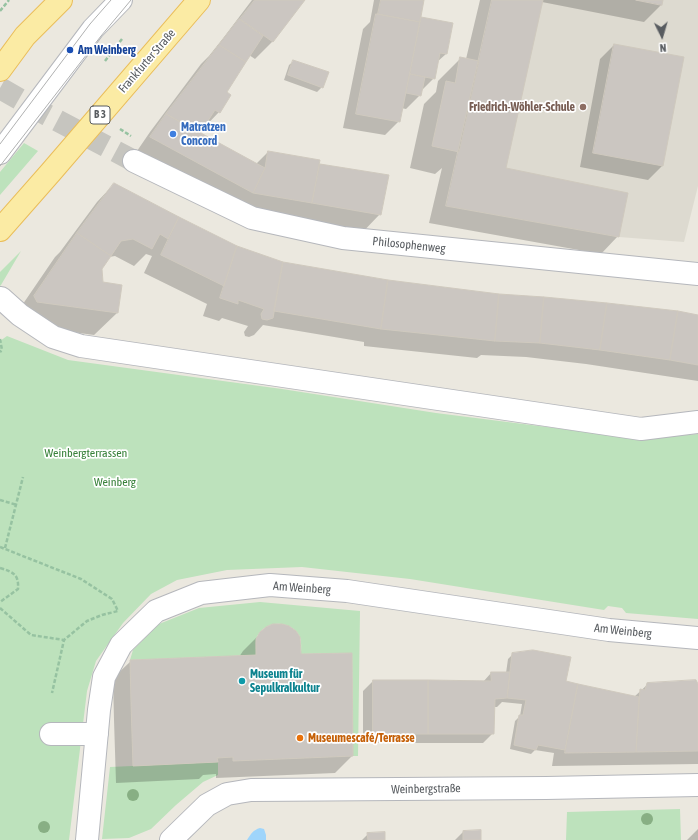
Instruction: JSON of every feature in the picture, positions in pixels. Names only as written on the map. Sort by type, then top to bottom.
[{"type":"main road","points":[[0,70],[25,36],[61,0]]},
{"type":"main road","name":"Frankfurter Straße","points":[[0,230],[199,0]]},
{"type":"street","points":[[0,153],[93,29],[121,0]]},
{"type":"street","name":"Philosophenweg","points":[[134,161],[252,218],[343,238],[697,269]]},
{"type":"street","points":[[0,298],[20,315],[53,337],[80,346],[641,429],[698,422]]},
{"type":"street","name":"Am Weinberg","points":[[86,840],[104,677],[121,645],[156,611],[201,593],[270,585],[347,591],[609,630],[698,638]]},
{"type":"street","points":[[51,734],[97,734]]},
{"type":"street","name":"Weinbergstraße","points":[[171,840],[207,804],[227,794],[251,790],[698,785]]},
{"type":"path","points":[[0,11],[9,0]]},
{"type":"path","points":[[105,62],[122,39]]},
{"type":"path","points":[[0,339],[2,350],[0,352]]},
{"type":"path","points":[[5,548],[23,477]]},
{"type":"path","points":[[0,500],[17,505]]},
{"type":"path","points":[[0,547],[81,579],[112,600],[118,611],[87,621],[64,640],[52,693]]},
{"type":"path","points":[[0,568],[16,575],[19,581],[18,589],[0,602]]},
{"type":"path","points":[[0,608],[30,635],[64,640]]},
{"type":"shaded area","name":"Friedrich-Wöhler-Schule","points":[[492,0],[698,0],[698,186],[684,242],[619,237],[446,206]]},
{"type":"green space","points":[[24,143],[38,151],[0,195],[0,172]]},
{"type":"green space","points":[[21,251],[1,285],[0,286],[0,272]]},
{"type":"green space","name":"Weinberg","points":[[7,336],[68,360],[282,389],[436,413],[642,439],[698,434],[698,619],[626,613],[622,608],[608,606],[604,610],[410,579],[302,567],[227,570],[177,580],[151,594],[123,623],[96,661],[87,691],[69,840],[0,840],[0,341]]},
{"type":"green space","points":[[260,602],[360,611],[358,756],[353,756],[352,653],[301,654],[300,637],[296,631],[287,625],[272,624],[263,629],[256,639],[256,655],[130,660],[133,650],[159,624],[199,608]]},
{"type":"green space","points":[[218,762],[218,775],[203,782],[151,829],[129,838],[102,839],[110,767]]},
{"type":"green space","points":[[680,809],[681,840],[566,840],[567,812]]},
{"type":"water","points":[[260,828],[264,829],[266,840],[247,840],[254,831]]},
{"type":"building","points":[[255,0],[305,0],[273,42],[240,19]]},
{"type":"building","points":[[381,0],[424,0],[420,22],[378,14]]},
{"type":"building","points":[[492,0],[543,0],[506,168],[628,193],[619,237],[446,206]]},
{"type":"building","points":[[636,0],[663,0],[662,5]]},
{"type":"building","points":[[376,14],[420,22],[400,122],[356,114]]},
{"type":"building","points":[[421,17],[453,23],[447,54],[440,53],[435,79],[410,74]]},
{"type":"building","points":[[239,19],[263,36],[246,62],[219,45]]},
{"type":"building","points":[[614,44],[684,57],[663,166],[593,153]]},
{"type":"building","points":[[219,45],[246,62],[227,92],[231,95],[220,113],[215,110],[200,133],[166,114]]},
{"type":"building","points":[[460,57],[479,61],[459,152],[432,146],[446,81],[455,83]]},
{"type":"building","points":[[293,60],[329,72],[323,88],[288,75]]},
{"type":"building","points":[[410,74],[425,77],[421,96],[406,93]]},
{"type":"building","points":[[166,114],[265,168],[253,193],[150,137]]},
{"type":"building","points":[[268,151],[320,160],[312,203],[253,193],[265,168]]},
{"type":"building","points":[[320,164],[389,175],[381,215],[312,203]]},
{"type":"building","points":[[114,183],[179,217],[168,239],[160,234],[152,249],[133,239],[121,241],[111,256],[77,233]]},
{"type":"building","points":[[179,217],[237,246],[224,286],[161,255]]},
{"type":"building","points":[[77,233],[111,256],[102,269],[103,282],[122,285],[118,313],[37,302],[34,296]]},
{"type":"building","points":[[237,246],[283,262],[273,318],[267,320],[262,319],[261,314],[264,309],[238,300],[238,304],[220,298]]},
{"type":"building","points":[[283,262],[388,280],[381,329],[274,311]]},
{"type":"building","points":[[388,280],[499,294],[495,341],[381,329]]},
{"type":"building","points":[[499,294],[544,297],[540,343],[495,341]]},
{"type":"building","points":[[544,297],[607,303],[600,350],[540,343]]},
{"type":"building","points":[[607,303],[678,311],[670,360],[600,350]]},
{"type":"building","points":[[678,311],[698,315],[698,365],[670,360]]},
{"type":"building","name":"Museum für Sepulkralkultur","points":[[273,624],[289,626],[296,631],[300,637],[301,654],[352,653],[353,756],[233,761],[233,757],[217,758],[218,762],[133,766],[130,660],[256,655],[256,639],[260,632]]},
{"type":"building","points":[[533,650],[571,657],[566,681],[578,684],[565,750],[538,745],[536,750],[514,745],[519,715],[523,715],[526,700],[507,698],[512,653]]},
{"type":"building","points":[[491,672],[510,672],[507,698],[495,699],[494,734],[428,734],[428,680],[491,681]]},
{"type":"building","points":[[373,680],[428,680],[428,734],[373,734]]},
{"type":"building","points":[[696,680],[698,684],[698,751],[636,752],[640,689],[645,690],[647,683]]},
{"type":"building","points":[[578,684],[639,697],[636,752],[565,753]]},
{"type":"building","points":[[481,830],[481,840],[463,840],[463,831]]},
{"type":"building","points":[[385,832],[385,840],[368,840],[367,833]]},
{"type":"tunnel","points":[[0,88],[47,115],[134,161]]},
{"type":"tram line","points":[[0,144],[90,24],[111,0]]},
{"type":"tram line","points":[[0,166],[101,36],[131,0]]},
{"type":"place","name":"Am Weinberg","points":[[70,50]]},
{"type":"place","name":"Friedrich-Wöhler-Schule","points":[[583,107]]},
{"type":"place","name":"Matratzen Concord","points":[[173,134]]},
{"type":"place","name":"Museum für Sepulkralkultur","points":[[242,681]]},
{"type":"place","name":"Museumescafé/Terrasse","points":[[300,738]]},
{"type":"park label","name":"Weinbergterrassen","points":[[86,453]]}]
